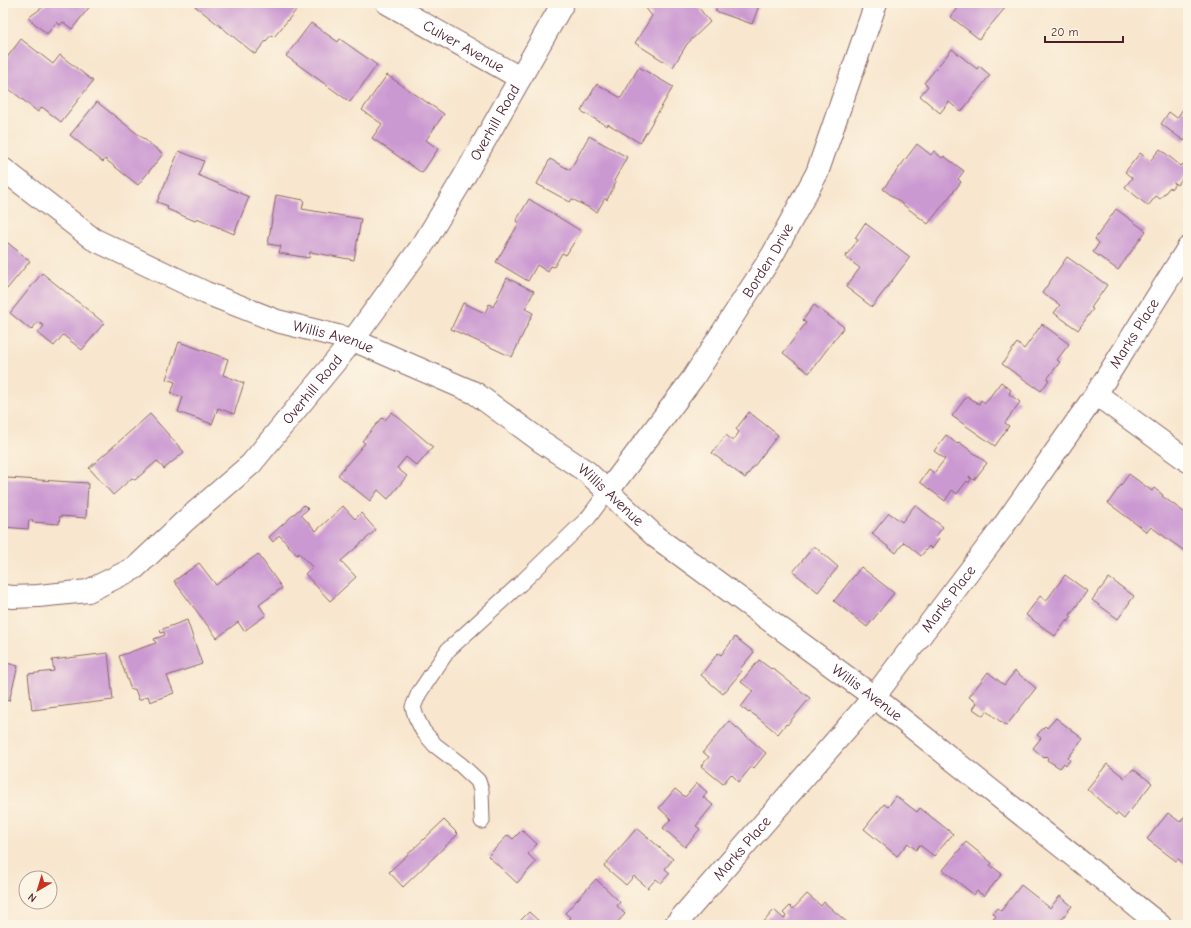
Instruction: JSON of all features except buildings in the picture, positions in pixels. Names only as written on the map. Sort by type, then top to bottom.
[{"type":"street","name":"Culver Avenue","points":[[387,3],[520,78]]},
{"type":"street","name":"Overhill Road","points":[[3,596],[32,596],[88,591],[135,568],[185,521],[251,464],[353,340],[424,243],[465,175],[563,3]]},
{"type":"street","name":"Borden Drive","points":[[608,491],[693,378],[776,248],[817,173],[876,3]]},
{"type":"street","name":"Willis Avenue","points":[[3,169],[93,239],[206,293],[277,321],[353,340],[475,393],[542,442],[588,472],[656,537],[874,697],[1160,925]]},
{"type":"street","name":"Marks Place","points":[[676,925],[874,697],[1002,528],[1096,394],[1188,248]]},
{"type":"street","points":[[1096,394],[1188,461]]},
{"type":"lane","points":[[482,821],[478,781],[461,765],[435,745],[423,731],[416,717],[414,707],[418,693],[448,650],[520,584],[588,518],[608,491]]}]
